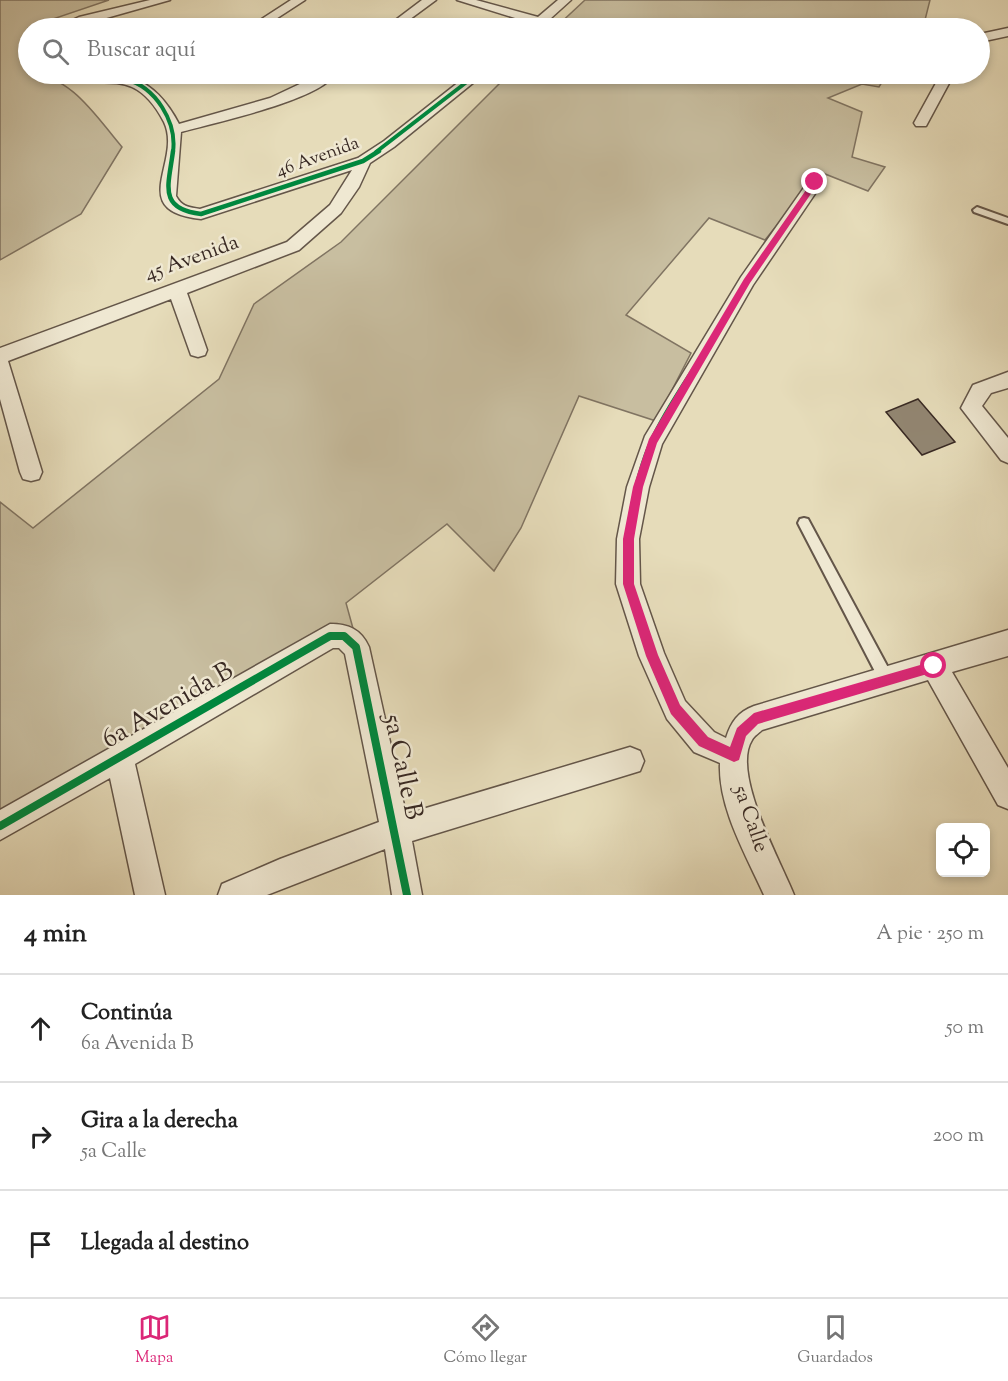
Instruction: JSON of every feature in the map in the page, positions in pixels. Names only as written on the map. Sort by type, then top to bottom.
[{"type":"street","points":[[96,18],[164,0]]},
{"type":"street","points":[[270,18],[299,0]]},
{"type":"street","points":[[405,18],[430,0]]},
{"type":"street","points":[[463,0],[516,18]]},
{"type":"street","points":[[545,18],[566,0]]},
{"type":"street","points":[[990,36],[1008,32]]},
{"type":"street","points":[[137,84],[155,97],[174,130],[286,96],[313,84]]},
{"type":"street","name":"46 Avenida","points":[[174,130],[167,189],[170,199],[182,212],[201,213],[363,161],[389,144],[464,84]]},
{"type":"street","points":[[921,123],[942,84]]},
{"type":"street","name":"45 Avenida","points":[[0,358],[293,246],[319,228],[339,208],[354,184],[363,161]]},
{"type":"street","name":"5a Calle","points":[[779,895],[741,805],[734,755],[704,742],[676,710],[652,656],[628,584],[628,539],[638,487],[652,442],[747,281],[815,182]]},
{"type":"street","points":[[177,290],[198,350]]},
{"type":"street","points":[[0,358],[31,472]]},
{"type":"street","points":[[1008,380],[980,388],[973,397],[971,408],[1008,454]]},
{"type":"street","name":"6a Avenida B","points":[[0,826],[330,636],[344,636],[356,647]]},
{"type":"street","points":[[734,755],[741,732],[754,719],[1008,643]]},
{"type":"street","name":"5a Calle B","points":[[356,647],[396,832],[407,895]]},
{"type":"street","points":[[934,666],[1008,795]]},
{"type":"street","points":[[119,756],[150,895]]},
{"type":"street","points":[[232,895],[284,871],[396,832],[630,761]]},
{"type":"lane","points":[[977,210],[1008,221]]},
{"type":"lane","points":[[804,523],[887,680]]},
{"type":"shaded area","points":[[0,0],[109,0],[56,18],[18,18],[18,84],[62,84],[93,111],[122,147],[81,214],[0,260]]},
{"type":"shaded area","points":[[585,0],[930,0],[926,18],[566,18]]},
{"type":"shaded area","points":[[499,84],[862,84],[828,98],[862,112],[852,157],[885,167],[868,191],[820,172],[765,240],[709,218],[626,315],[691,353],[656,421],[579,396],[521,528],[494,571],[447,524],[346,603],[354,632],[0,832],[0,502],[33,528],[219,379],[254,304],[341,242]]},
{"type":"shaded area","points":[[862,84],[881,84],[879,87]]},
{"type":"building","points":[[918,399],[955,442],[922,455],[886,412]]},
{"type":"cycle path","points":[[138,84],[153,96],[173,126],[175,142],[168,184],[173,206],[183,212],[201,214],[363,161],[389,144],[464,84]]},
{"type":"cycle path","points":[[734,755],[704,742],[676,710],[652,656],[628,584],[628,539],[638,487],[652,442],[747,281],[815,182]]},
{"type":"cycle path","points":[[0,826],[330,636],[344,636],[356,647],[404,870],[407,895]]},
{"type":"route","points":[[815,182],[747,281],[652,442],[638,487],[628,539],[628,584],[652,656],[676,710],[689,728],[704,742],[734,755],[741,732],[754,719],[934,666]]}]
